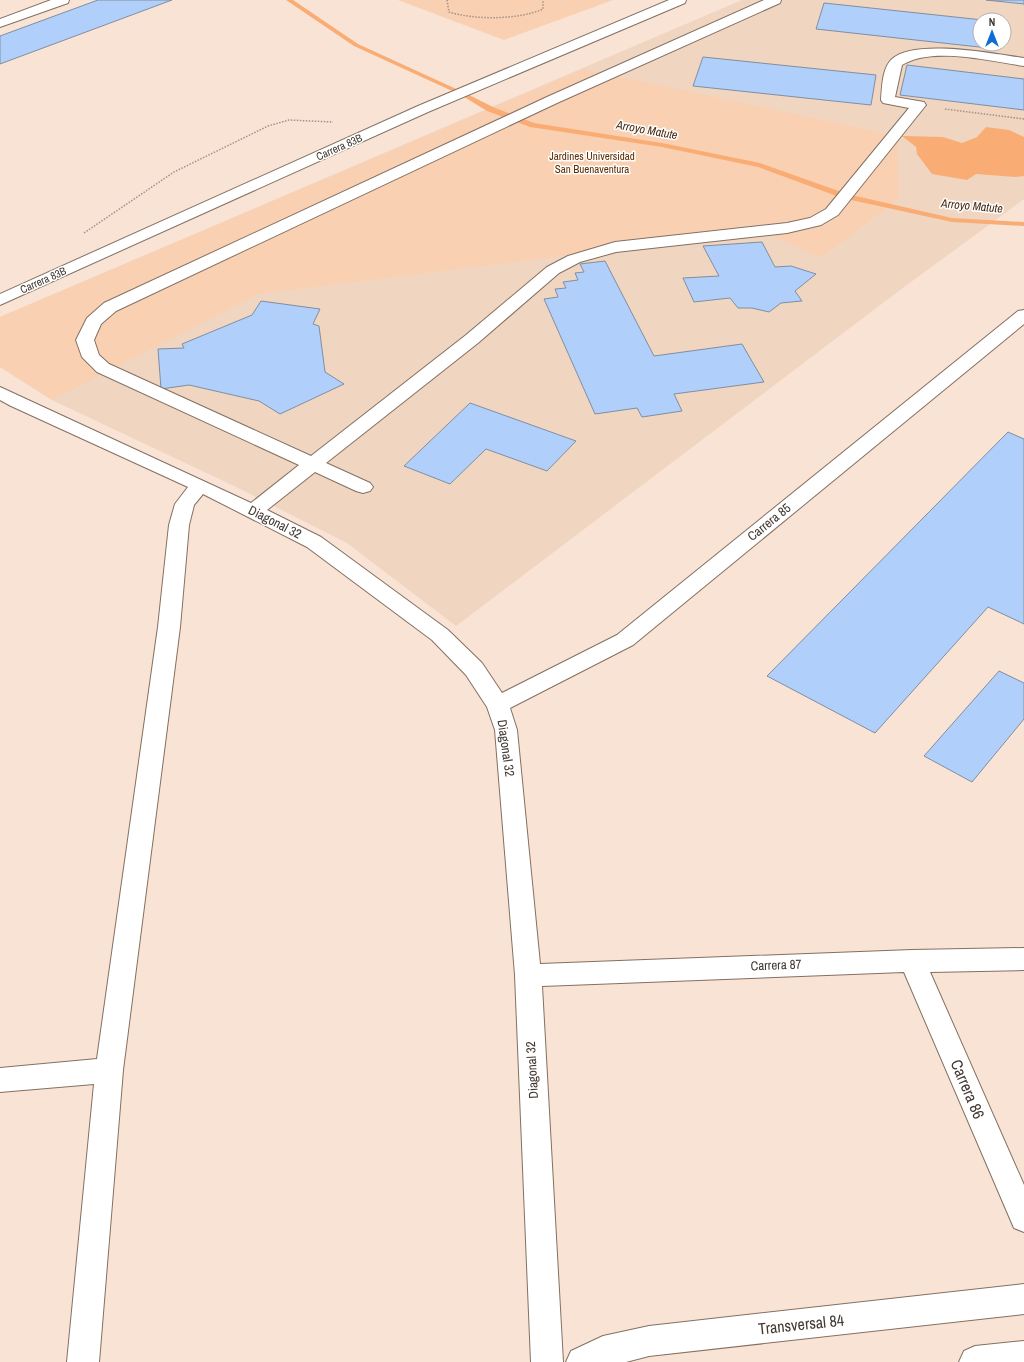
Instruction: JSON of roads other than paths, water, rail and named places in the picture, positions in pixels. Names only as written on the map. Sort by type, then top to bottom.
[{"type":"street","points":[[0,23],[63,0]]},
{"type":"street","name":"Carrera 83B","points":[[0,300],[410,114],[567,46],[680,0]]},
{"type":"street","points":[[363,487],[103,368],[91,357],[85,340],[93,322],[110,308],[552,100],[775,0]]},
{"type":"street","points":[[254,511],[472,339],[553,270],[574,259],[615,247],[787,228],[815,222],[832,212],[919,105],[888,100],[895,66],[898,61],[909,55],[937,52],[1024,62]]},
{"type":"street","name":"Carrera 85","points":[[498,705],[625,640],[1024,315]]},
{"type":"street","name":"Diagonal 32","points":[[0,392],[17,402],[200,485],[314,542],[377,587],[440,635],[474,669],[498,705],[506,730],[528,975],[547,1362]]},
{"type":"street","points":[[0,414],[17,402]]},
{"type":"street","points":[[82,1362],[109,1070],[168,634],[179,525],[186,504],[200,485]]},
{"type":"street","name":"Carrera 87","points":[[528,975],[912,960],[1024,959]]},
{"type":"street","name":"Carrera 86","points":[[912,960],[1024,1218]]},
{"type":"street","points":[[0,1080],[109,1070]]},
{"type":"street","name":"Transversal 84","points":[[582,1362],[603,1352],[649,1341],[1024,1299]]},
{"type":"street","points":[[975,1362],[1024,1357]]},
{"type":"waterway","name":"Arroyo Matute","points":[[289,0],[356,45],[463,94],[490,109],[533,125],[662,145],[760,165],[845,196],[952,220],[1024,224]]},
{"type":"park label","name":"Jardines Universidad San Buenaventura","points":[[592,162]]}]
